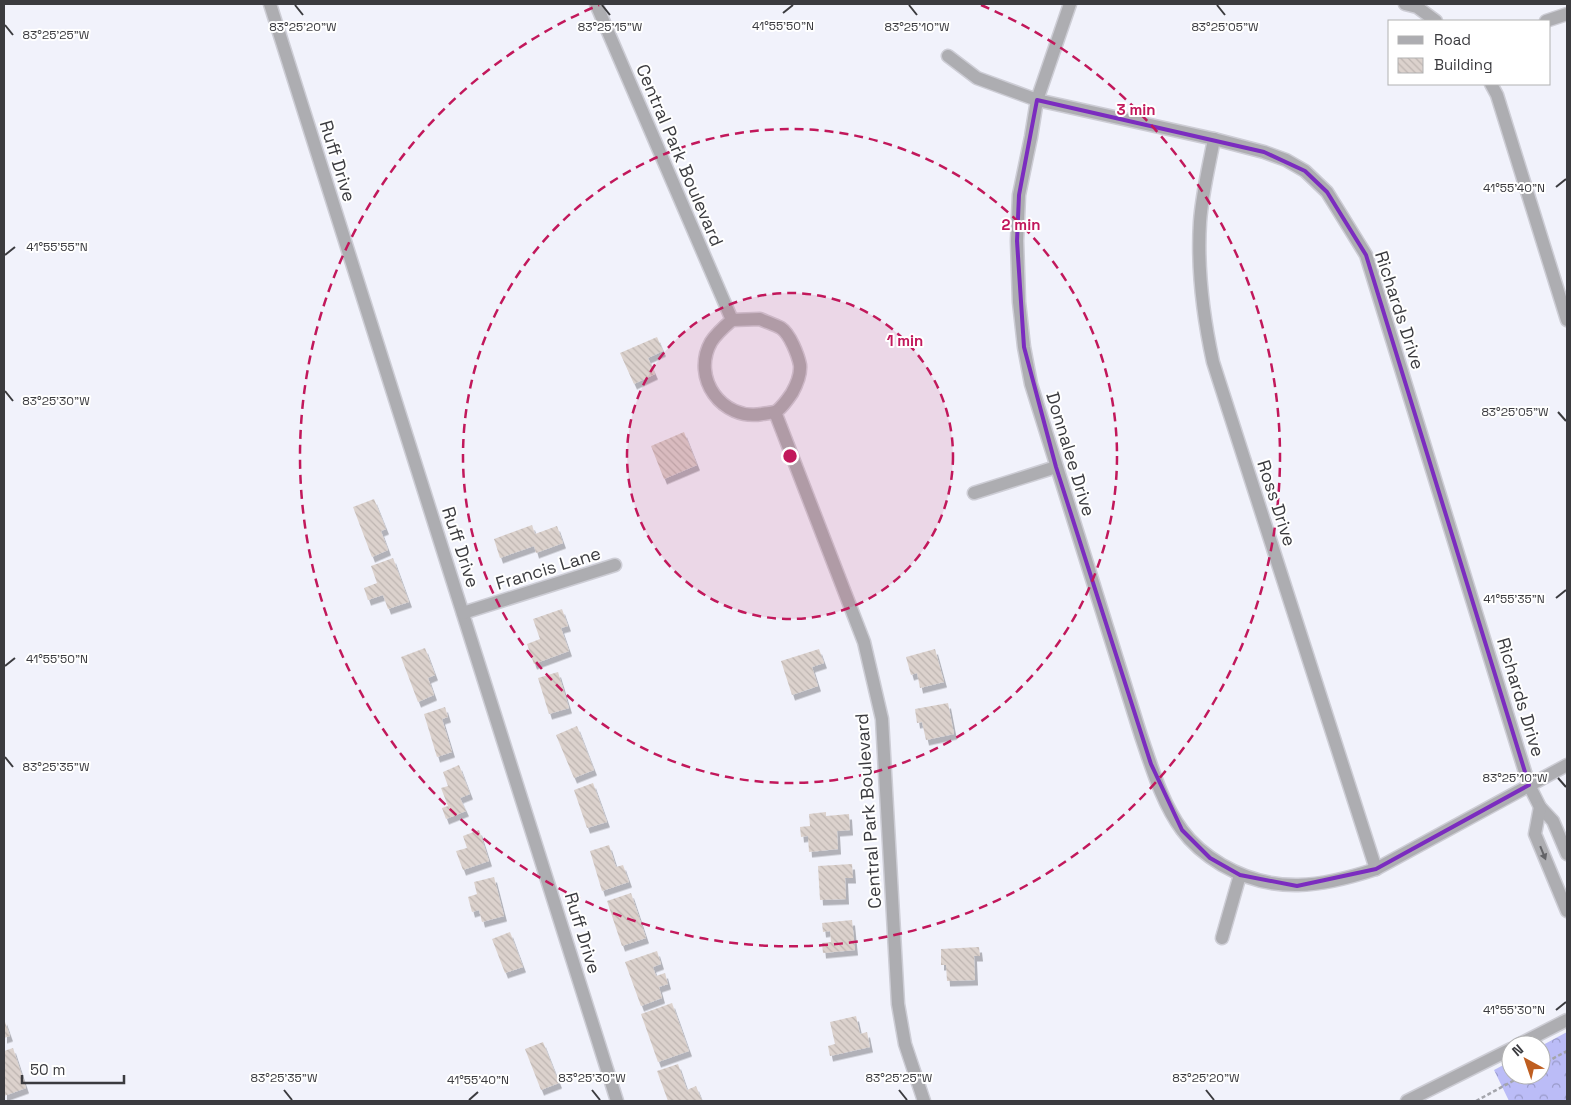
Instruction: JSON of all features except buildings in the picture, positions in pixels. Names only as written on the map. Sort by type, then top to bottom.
[{"type":"street","name":"Ruff Drive","points":[[270,4],[617,1101]]},
{"type":"street","name":"Central Park Boulevard","points":[[596,4],[732,320]]},
{"type":"street","name":"Donnalee Drive","points":[[1070,4],[1037,100],[1019,195],[1017,242],[1019,302],[1024,347],[1031,384],[1141,736],[1156,780],[1182,830],[1210,858],[1240,875],[1272,884],[1297,886],[1347,879],[1376,869],[1567,765]]},
{"type":"street","points":[[1413,5],[1435,20]]},
{"type":"street","points":[[1549,20],[1567,14]]},
{"type":"street","name":"Richards Drive","points":[[948,56],[977,78],[1037,100],[1214,139],[1264,152],[1286,160],[1305,171],[1327,192],[1366,255],[1529,785],[1540,807],[1553,822],[1567,854]]},
{"type":"street","points":[[1492,85],[1497,94],[1567,320]]},
{"type":"street","name":"Ross Drive","points":[[1214,139],[1201,212],[1199,261],[1205,327],[1211,353],[1376,869]]},
{"type":"street","points":[[760,319],[783,329],[798,353],[801,372],[797,385],[788,400],[775,412],[754,415],[733,411],[712,394],[705,378],[704,365],[706,353],[712,340],[732,320],[760,319]]},
{"type":"street","name":"Central Park Boulevard","points":[[775,412],[864,642],[882,719],[898,1004],[905,1044],[924,1101]]},
{"type":"street","points":[[974,493],[1056,467]]},
{"type":"street","name":"Francis Lane","points":[[463,613],[615,565]]},
{"type":"street","points":[[1540,807],[1535,834],[1567,912]]},
{"type":"street","points":[[1222,938],[1240,875]]},
{"type":"street","points":[[1538,1035],[1567,1020]]},
{"type":"street","points":[[1407,1101],[1501,1054]]},
{"type":"path","points":[[1551,1060],[1567,1051]]},
{"type":"path","points":[[1476,1101],[1506,1085]]},
{"type":"highlighted area","points":[[1037,100],[1264,152],[1305,171],[1327,192],[1366,255],[1529,785],[1376,869],[1297,886],[1240,875],[1210,858],[1182,830],[1151,764],[1056,467],[1024,347],[1017,241],[1019,195]]},
{"type":"green space","points":[[1567,1032],[1567,1101],[1509,1101],[1501,1085],[1551,1085],[1551,1041]]},
{"type":"green space","points":[[1501,1066],[1501,1084],[1494,1070]]}]
